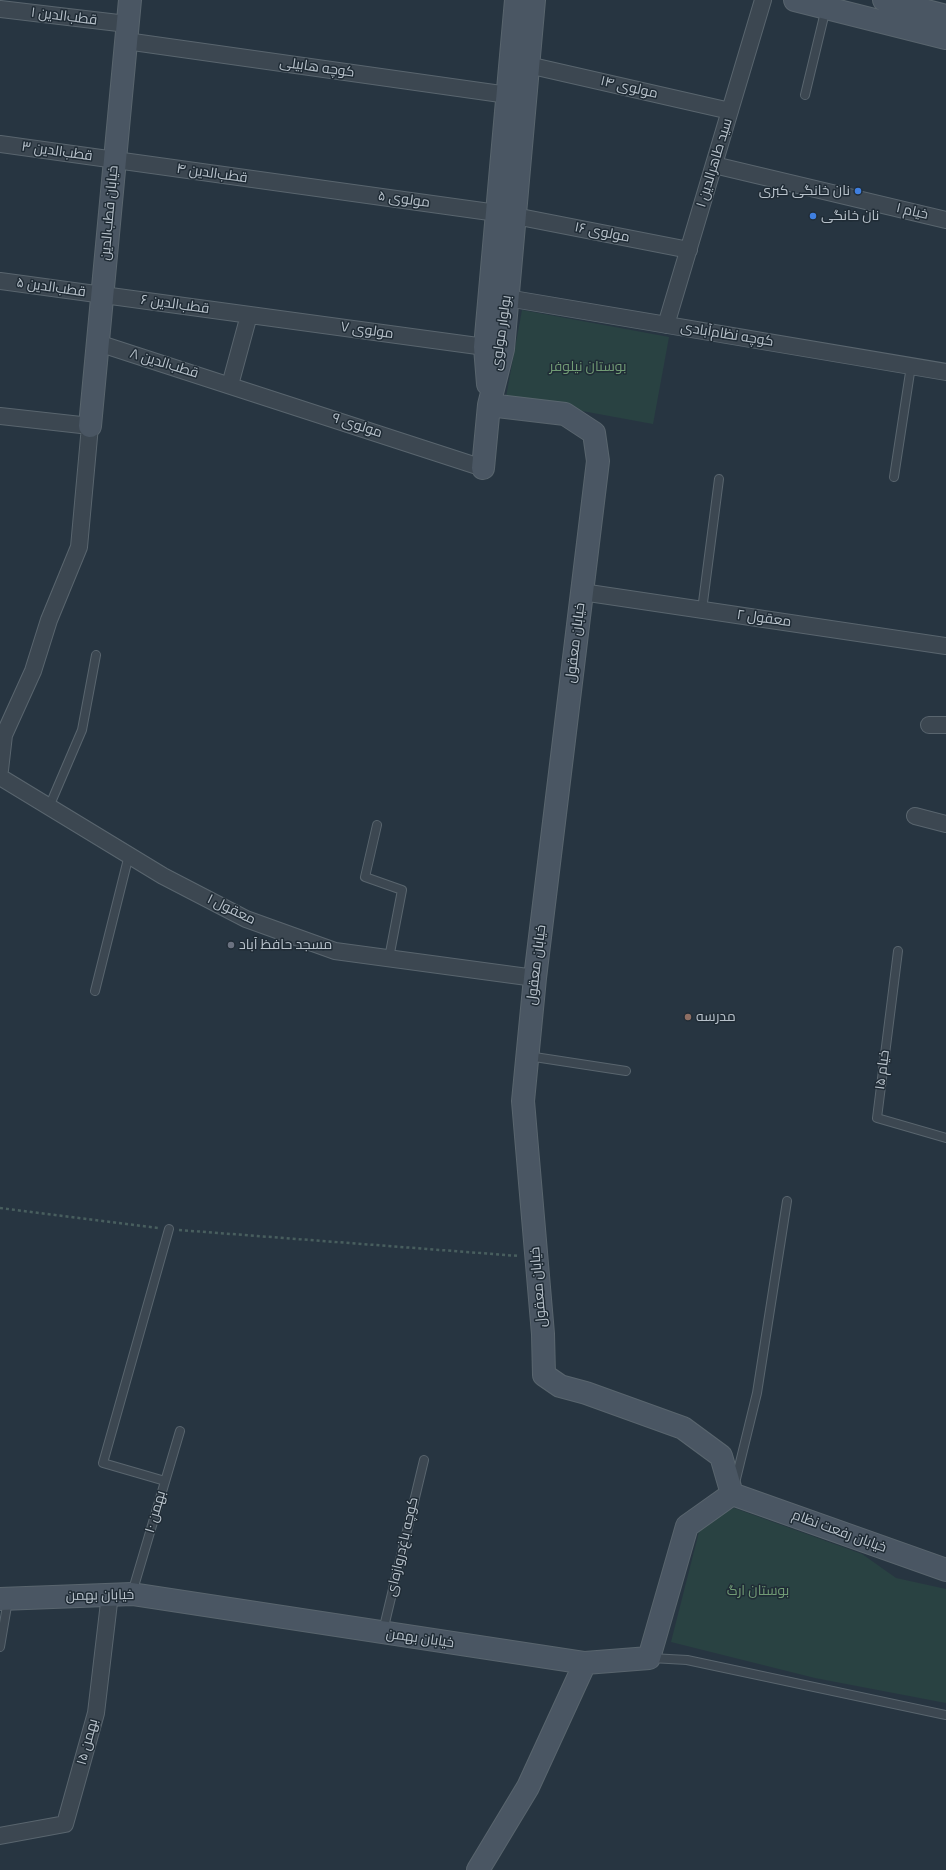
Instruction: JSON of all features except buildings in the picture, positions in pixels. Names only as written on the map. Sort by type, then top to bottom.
[{"type":"street","name":"خیابان قطب‌الدین","points":[[90,426],[130,0]]},
{"type":"street","name":"بولوار مولوی","points":[[489,405],[503,349],[507,298],[506,214],[508,95],[516,0]]},
{"type":"street","name":"بولوار مولوی","points":[[489,405],[485,347],[528,65],[534,0]]},
{"type":"street","name":"سید طاهرالدین ۱","points":[[666,325],[763,0]]},
{"type":"street","points":[[795,0],[946,38]]},
{"type":"street","points":[[884,0],[946,16]]},
{"type":"street","name":"قطب‌الدین ۱","points":[[0,9],[127,33]]},
{"type":"street","name":"کوچه هابیلی","points":[[127,33],[508,95]]},
{"type":"street","name":"مولوی ۱۴","points":[[528,65],[730,111]]},
{"type":"street","name":"قطب‌الدین ۳","points":[[0,144],[115,160]]},
{"type":"street","name":"قطب‌الدین ۴","points":[[115,160],[310,187]]},
{"type":"street","name":"خیام ۱","points":[[714,165],[946,220]]},
{"type":"street","name":"مولوی ۵","points":[[310,187],[506,214]]},
{"type":"street","name":"مولوی ۱۶","points":[[506,214],[689,250]]},
{"type":"street","name":"قطب‌الدین ۵","points":[[0,281],[102,296]]},
{"type":"street","name":"قطب‌الدین ۶","points":[[102,296],[249,315]]},
{"type":"street","name":"کوچه نظام‌آبادی","points":[[507,298],[946,372]]},
{"type":"street","points":[[230,385],[249,315]]},
{"type":"street","name":"مولوی ۷","points":[[249,315],[485,347]]},
{"type":"street","name":"قطب‌الدین ۸","points":[[98,343],[230,385]]},
{"type":"street","name":"مولوی ۹","points":[[230,385],[483,468]]},
{"type":"street","points":[[483,468],[489,405]]},
{"type":"street","name":"خیابان معقول","points":[[489,405],[565,414],[594,433],[598,461],[536,978],[523,1101],[544,1375],[560,1386],[586,1393],[683,1428],[720,1456],[732,1494]]},
{"type":"street","points":[[0,416],[90,426],[79,546],[50,620],[33,671],[4,735],[0,770]]},
{"type":"street","name":"معقول ۲","points":[[582,592],[946,646]]},
{"type":"street","points":[[929,725],[946,724]]},
{"type":"street","name":"معقول ۱","points":[[0,778],[163,876],[246,919],[335,951],[536,978]]},
{"type":"street","points":[[915,816],[946,824]]},
{"type":"street","points":[[649,1658],[687,1526],[732,1494]]},
{"type":"street","name":"خیابان رفعت نظام","points":[[732,1494],[946,1570]]},
{"type":"street","name":"بهمن ۱۵","points":[[1,1839],[65,1824],[96,1713],[110,1594]]},
{"type":"street","name":"خیابان بهمن","points":[[4,1599],[132,1594],[383,1634],[585,1663],[649,1658]]},
{"type":"street","points":[[478,1870],[528,1786],[585,1663]]},
{"type":"lane","points":[[805,95],[826,8]]},
{"type":"lane","points":[[894,477],[911,366]]},
{"type":"lane","points":[[702,610],[719,479]]},
{"type":"lane","points":[[49,807],[82,730],[96,655]]},
{"type":"lane","points":[[377,825],[365,877],[402,890],[389,958]]},
{"type":"lane","points":[[95,991],[129,856]]},
{"type":"lane","name":"خیام ۱۵","points":[[898,951],[877,1118],[946,1138]]},
{"type":"lane","points":[[527,1056],[626,1071]]},
{"type":"lane","points":[[732,1494],[757,1393],[787,1201]]},
{"type":"lane","points":[[165,1481],[103,1463],[169,1229]]},
{"type":"lane","name":"بهمن ۱۰","points":[[132,1594],[180,1430]]},
{"type":"lane","name":"کوچه باغ‌دروازه‌ای","points":[[383,1634],[424,1460]]},
{"type":"lane","points":[[0,1647],[4,1599]]},
{"type":"lane","points":[[649,1658],[687,1660],[946,1715]]},
{"type":"path","points":[[0,1208],[169,1229],[536,1257]]},
{"type":"green space","name":"بوستان نیلوفر","points":[[522,310],[669,337],[653,424],[506,397]]},
{"type":"green space","name":"بوستان ارگ","points":[[734,1508],[862,1554],[896,1578],[946,1589],[946,1703],[815,1678],[671,1642],[701,1524]]},
{"type":"place","name":"نان خانگی کبری","points":[[858,191]]},
{"type":"place","name":"نان خانگی","points":[[813,216]]},
{"type":"place","name":"مسجد حافظ آباد","points":[[231,945]]},
{"type":"place","name":"مدرسه","points":[[688,1017]]}]
